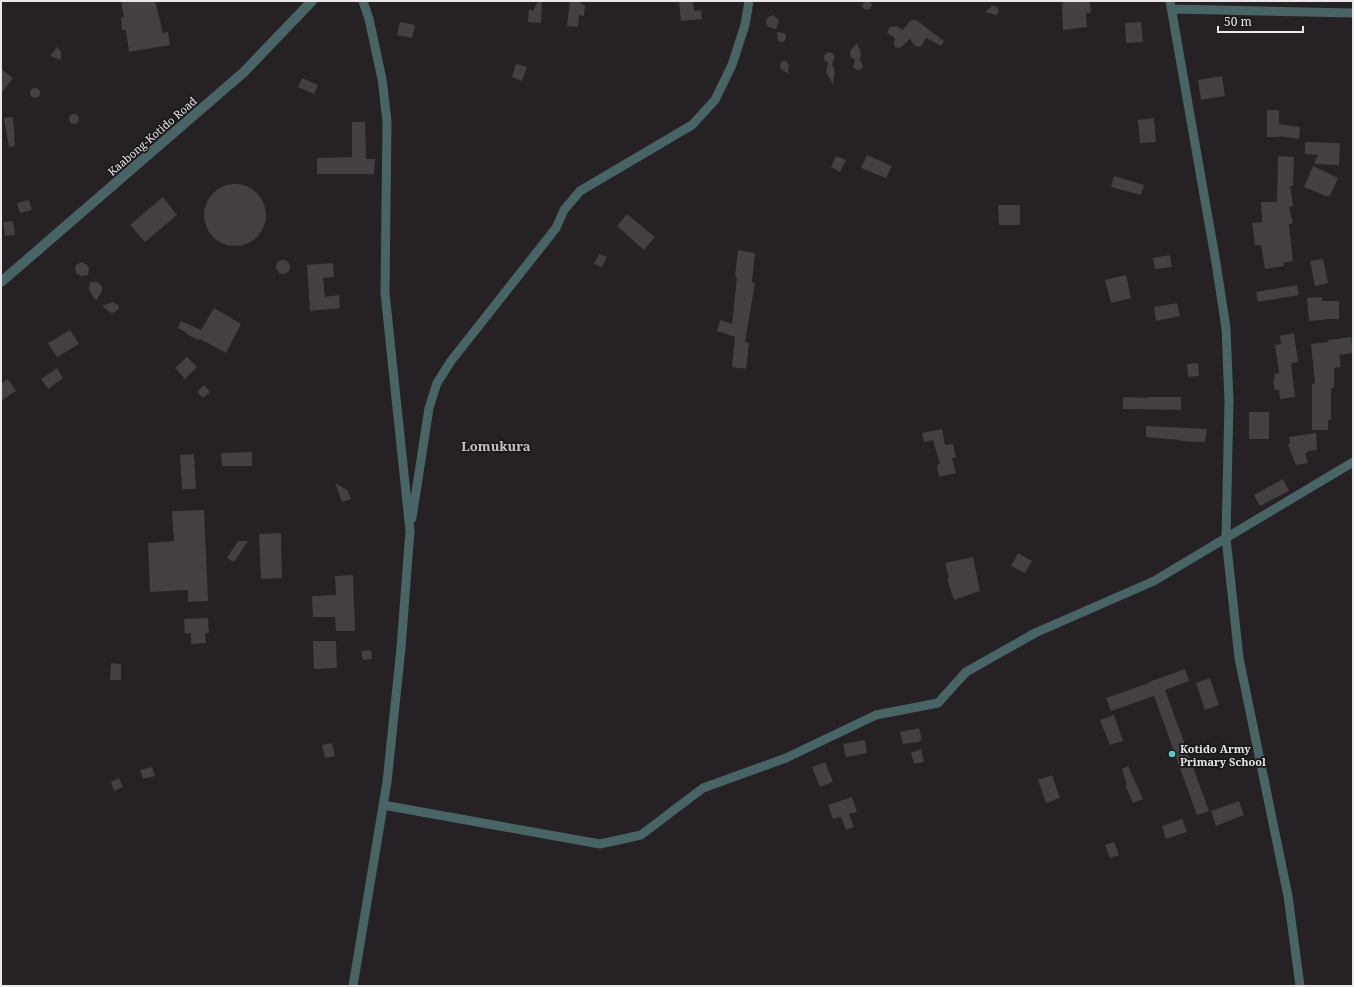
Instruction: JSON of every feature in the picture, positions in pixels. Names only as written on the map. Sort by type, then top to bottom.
[{"type":"street","name":"Kaabong-Kotido Road","points":[[1,282],[244,72],[312,1]]},
{"type":"street","points":[[363,1],[369,19],[382,79],[387,121],[385,293],[410,531]]},
{"type":"street","points":[[353,986],[387,782],[401,648],[410,531],[429,408],[437,383],[451,361],[556,228],[564,210],[580,191],[692,125],[715,100],[732,65],[745,25],[749,1]]},
{"type":"street","points":[[1300,986],[1288,896],[1239,658],[1226,538],[1229,401],[1226,328],[1171,5],[1353,13]]},
{"type":"street","points":[[383,805],[600,844],[641,835],[703,788],[786,758],[876,715],[938,703],[966,672],[1035,633],[1154,581],[1353,462]]},
{"type":"building","points":[[121,1],[155,1],[163,33],[168,32],[170,45],[129,52],[126,30],[122,30],[121,17],[124,17]]},
{"type":"building","points":[[538,1],[542,1],[541,23],[528,22],[529,9],[533,11]]},
{"type":"building","points":[[570,1],[582,1],[581,4],[585,5],[584,16],[579,15],[578,27],[567,26]]},
{"type":"building","points":[[679,1],[693,1],[694,11],[701,10],[702,19],[681,21]]},
{"type":"building","points":[[865,1],[869,1],[872,5],[870,9],[865,10],[862,6]]},
{"type":"building","points":[[1063,1],[1090,1],[1091,13],[1086,13],[1087,27],[1063,30]]},
{"type":"building","points":[[992,6],[997,7],[998,9],[999,12],[996,15],[985,12]]},
{"type":"building","points":[[773,15],[779,22],[776,29],[769,27],[766,24],[767,18]]},
{"type":"building","points":[[916,20],[944,41],[941,46],[926,38],[920,47],[915,46],[910,39],[900,48],[895,47],[895,38],[887,33],[890,27],[896,26],[903,30],[910,21]]},
{"type":"building","points":[[400,22],[415,25],[412,38],[397,35]]},
{"type":"building","points":[[1141,22],[1143,42],[1126,43],[1125,23]]},
{"type":"building","points":[[777,32],[784,33],[786,35],[785,41],[778,41]]},
{"type":"building","points":[[857,43],[861,53],[860,60],[863,66],[862,69],[857,70],[853,67],[855,60],[851,57],[850,51]]},
{"type":"building","points":[[57,47],[61,52],[61,60],[50,56]]},
{"type":"building","points":[[827,52],[832,53],[835,56],[832,64],[835,71],[833,85],[826,72],[828,63],[824,59],[824,56]]},
{"type":"building","points":[[786,61],[789,65],[788,74],[780,67],[781,62]]},
{"type":"building","points":[[516,64],[527,67],[522,81],[512,77]]},
{"type":"building","points":[[1,69],[13,78],[1,94]]},
{"type":"building","points":[[1222,76],[1225,96],[1201,100],[1198,80]]},
{"type":"building","points":[[302,78],[318,85],[314,94],[298,87]]},
{"type":"building","points":[[33,88],[37,88],[40,93],[37,98],[33,98],[30,95],[30,91]]},
{"type":"building","points":[[1267,110],[1279,110],[1279,124],[1300,127],[1299,139],[1279,136],[1267,137]]},
{"type":"building","points":[[72,114],[76,114],[78,115],[78,123],[72,124],[69,121],[69,117]]},
{"type":"building","points":[[13,117],[15,146],[9,147],[4,118]]},
{"type":"building","points":[[1154,118],[1156,142],[1140,143],[1138,120]]},
{"type":"building","points":[[352,122],[365,122],[366,159],[375,159],[374,174],[317,174],[317,158],[352,157]]},
{"type":"building","points":[[1305,142],[1340,143],[1339,165],[1314,164],[1318,155],[1305,154]]},
{"type":"building","points":[[867,155],[892,166],[886,178],[861,168]]},
{"type":"building","points":[[836,156],[846,160],[840,172],[831,167]]},
{"type":"building","points":[[1278,156],[1294,157],[1293,186],[1290,186],[1293,206],[1289,207],[1293,223],[1289,225],[1293,261],[1283,263],[1284,266],[1265,269],[1261,245],[1255,245],[1252,223],[1262,222],[1261,202],[1277,202]]},
{"type":"building","points":[[1313,166],[1338,178],[1330,196],[1326,196],[1304,187]]},
{"type":"building","points":[[1114,176],[1144,185],[1141,195],[1111,187]]},
{"type":"building","points":[[235,184],[247,186],[257,193],[264,203],[266,215],[264,227],[257,237],[247,244],[235,246],[223,244],[213,237],[206,227],[204,215],[206,203],[213,193],[223,186]]},
{"type":"building","points":[[163,197],[177,215],[145,242],[130,225]]},
{"type":"building","points":[[29,200],[32,210],[20,213],[17,203]]},
{"type":"building","points":[[998,205],[1020,205],[1020,225],[999,225]]},
{"type":"building","points":[[627,214],[655,237],[644,250],[617,226]]},
{"type":"building","points":[[13,221],[15,235],[5,236],[3,222]]},
{"type":"building","points":[[738,250],[755,253],[752,282],[755,283],[745,342],[749,343],[746,369],[732,367],[735,337],[717,331],[720,320],[732,324]]},
{"type":"building","points":[[599,254],[607,257],[602,267],[594,264]]},
{"type":"building","points":[[1170,255],[1172,267],[1155,269],[1153,258]]},
{"type":"building","points":[[1323,259],[1328,283],[1315,286],[1310,261]]},
{"type":"building","points":[[283,260],[288,262],[290,267],[288,272],[283,274],[278,272],[276,267],[278,262]]},
{"type":"building","points":[[82,262],[89,268],[88,275],[81,276],[76,273],[75,267],[77,264]]},
{"type":"building","points":[[333,263],[334,277],[323,278],[325,297],[339,295],[340,308],[310,311],[307,265]]},
{"type":"building","points":[[1126,275],[1131,298],[1111,303],[1105,280]]},
{"type":"building","points":[[90,282],[98,282],[102,287],[102,291],[96,301],[89,290]]},
{"type":"building","points":[[1297,285],[1299,295],[1258,302],[1256,292]]},
{"type":"building","points":[[1322,297],[1322,301],[1339,301],[1339,319],[1309,321],[1307,298]]},
{"type":"building","points":[[113,302],[119,307],[118,310],[113,313],[102,306]]},
{"type":"building","points":[[1177,303],[1180,316],[1156,321],[1154,307]]},
{"type":"building","points":[[214,308],[241,324],[226,353],[200,339],[199,340],[186,334],[187,333],[178,328],[181,321],[201,330]]},
{"type":"building","points":[[70,330],[79,344],[57,357],[48,343]]},
{"type":"building","points":[[1294,333],[1298,362],[1291,363],[1295,397],[1280,399],[1279,390],[1275,390],[1273,381],[1275,380],[1274,374],[1279,373],[1275,345],[1281,344],[1280,336]]},
{"type":"building","points":[[1351,337],[1353,353],[1339,355],[1341,367],[1334,368],[1334,388],[1331,388],[1331,420],[1328,420],[1328,430],[1312,430],[1312,384],[1315,383],[1311,344]]},
{"type":"building","points":[[187,357],[197,367],[185,379],[175,368]]},
{"type":"building","points":[[1198,363],[1199,376],[1188,377],[1187,364]]},
{"type":"building","points":[[57,368],[63,378],[48,389],[41,379]]},
{"type":"building","points":[[8,379],[16,391],[1,401],[1,384]]},
{"type":"building","points":[[204,385],[210,392],[203,398],[197,392]]},
{"type":"building","points":[[1123,397],[1181,397],[1181,410],[1123,409]]},
{"type":"building","points":[[1249,412],[1269,412],[1269,439],[1249,439]]},
{"type":"building","points":[[1146,426],[1207,429],[1205,442],[1146,437]]},
{"type":"building","points":[[942,429],[945,445],[953,444],[956,457],[952,458],[956,473],[939,477],[937,465],[940,464],[933,440],[924,442],[922,433]]},
{"type":"building","points":[[1316,433],[1317,450],[1308,451],[1305,453],[1308,463],[1296,465],[1288,445],[1290,443],[1289,437]]},
{"type":"building","points":[[252,452],[252,466],[222,466],[221,453]]},
{"type":"building","points":[[194,454],[196,489],[182,489],[180,455]]},
{"type":"building","points":[[1283,479],[1289,491],[1260,506],[1254,495]]},
{"type":"building","points":[[335,483],[347,490],[351,499],[342,502]]},
{"type":"building","points":[[204,510],[208,601],[188,602],[188,590],[150,592],[148,543],[174,541],[172,511]]},
{"type":"building","points":[[281,533],[282,578],[261,579],[259,534]]},
{"type":"building","points":[[238,541],[248,541],[234,562],[227,558]]},
{"type":"building","points":[[1018,553],[1032,561],[1025,573],[1011,566]]},
{"type":"building","points":[[973,557],[980,591],[954,600],[947,579],[949,578],[945,563]]},
{"type":"building","points":[[353,575],[355,631],[336,631],[335,617],[313,617],[312,596],[336,595],[335,576]]},
{"type":"building","points":[[208,618],[209,633],[205,633],[206,643],[191,644],[191,633],[185,634],[184,619]]},
{"type":"building","points":[[313,641],[336,641],[337,668],[314,669]]},
{"type":"building","points":[[371,650],[372,659],[363,660],[361,651]]},
{"type":"building","points":[[111,663],[121,664],[121,680],[110,680]]},
{"type":"building","points":[[1185,669],[1189,681],[1165,690],[1209,811],[1197,815],[1154,696],[1111,711],[1106,698]]},
{"type":"building","points":[[1210,678],[1219,705],[1205,710],[1196,683]]},
{"type":"building","points":[[1114,715],[1123,741],[1110,745],[1100,720]]},
{"type":"building","points":[[919,728],[922,740],[919,741],[920,742],[903,744],[900,732]]},
{"type":"building","points":[[865,740],[867,753],[846,757],[843,744]]},
{"type":"building","points":[[332,743],[335,756],[325,758],[322,745]]},
{"type":"building","points":[[921,749],[924,762],[914,764],[911,753]]},
{"type":"building","points":[[825,762],[833,782],[820,787],[812,767]]},
{"type":"building","points":[[1128,766],[1143,799],[1133,803],[1125,785],[1127,785],[1122,769]]},
{"type":"building","points":[[152,767],[155,776],[143,779],[140,770]]},
{"type":"building","points":[[1052,775],[1060,798],[1046,803],[1038,780]]},
{"type":"building","points":[[119,778],[123,787],[114,791],[111,782]]},
{"type":"building","points":[[852,797],[857,812],[849,814],[854,827],[846,830],[841,817],[833,819],[828,805]]},
{"type":"building","points":[[1239,801],[1244,815],[1216,826],[1211,811]]},
{"type":"building","points":[[1182,819],[1187,832],[1166,839],[1162,826]]},
{"type":"building","points":[[1114,842],[1119,855],[1110,858],[1105,845]]},
{"type":"place","name":"Kotido Army Primary School","points":[[1172,754]]},
{"type":"district","name":"Lomukura","points":[[496,446]]}]
